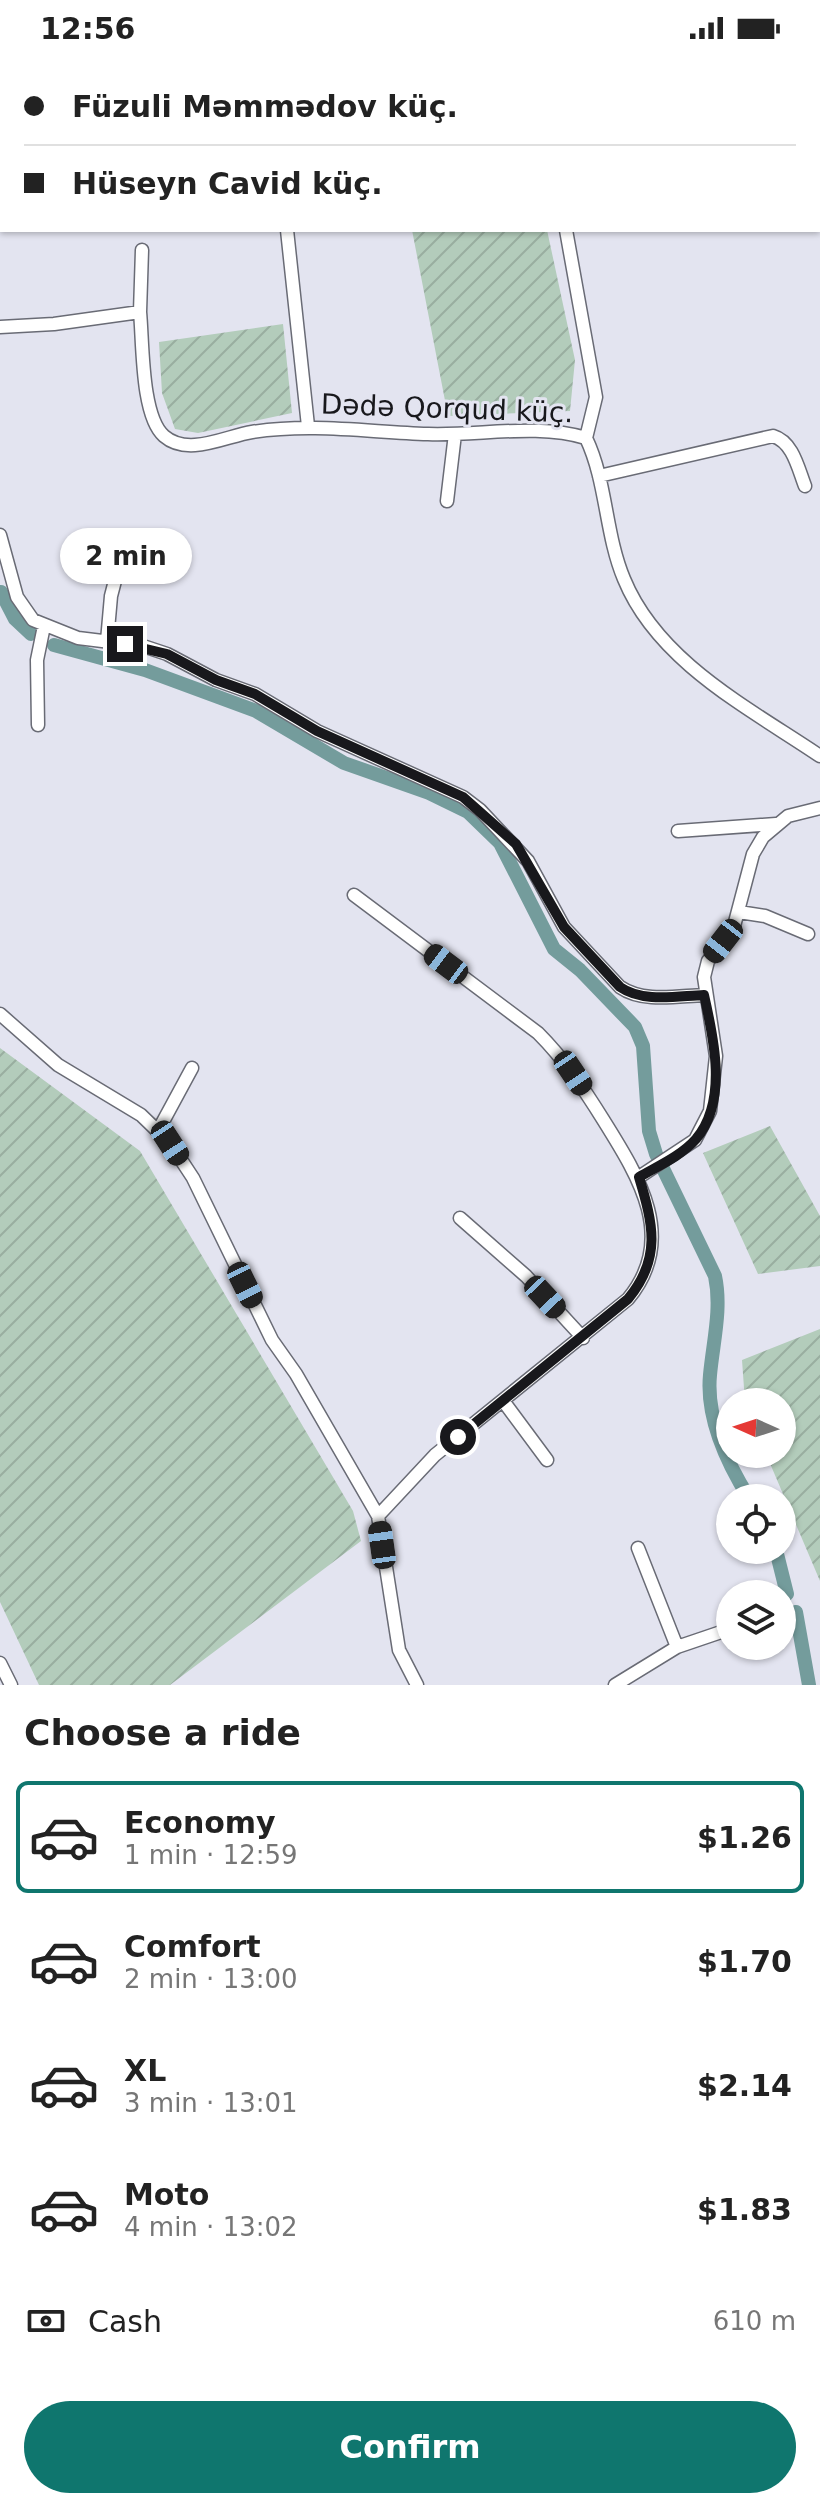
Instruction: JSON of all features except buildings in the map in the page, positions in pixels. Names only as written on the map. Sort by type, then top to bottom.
[{"type":"street","points":[[287,232],[308,426]]},
{"type":"street","points":[[566,232],[596,397],[586,438]]},
{"type":"street","points":[[0,327],[54,324],[140,312],[142,250]]},
{"type":"street","name":"Dədə Qorqud küç.","points":[[140,312],[148,400],[156,425],[164,436],[176,443],[203,444],[245,433],[308,426],[455,434],[555,432],[586,438],[599,476],[623,576],[640,611],[701,675],[820,756]]},
{"type":"street","points":[[447,501],[455,434]]},
{"type":"street","points":[[599,476],[773,436],[783,439],[791,451],[805,486]]},
{"type":"street","points":[[0,535],[5,576],[22,609],[44,626],[78,638],[143,646],[167,654],[216,680],[255,694],[317,731],[463,797],[516,844],[564,927],[620,987],[629,993],[650,997],[704,995]]},
{"type":"street","points":[[107,641],[109,606],[117,573]]},
{"type":"street","points":[[38,725],[37,660],[44,626]]},
{"type":"street","points":[[639,1177],[695,1140],[712,1101],[716,1056],[704,995],[704,977],[708,961],[734,926],[753,854],[776,824],[788,816],[820,808]]},
{"type":"street","points":[[678,831],[776,824]]},
{"type":"street","points":[[354,895],[551,1046],[583,1088],[639,1177],[650,1221],[652,1253],[648,1271],[628,1299],[435,1455],[378,1516]]},
{"type":"street","points":[[739,912],[765,916],[808,934]]},
{"type":"street","points":[[0,1014],[58,1065],[159,1129],[193,1178],[272,1340],[296,1374],[378,1516],[399,1650],[417,1685]]},
{"type":"street","points":[[159,1129],[192,1068]]},
{"type":"street","points":[[460,1218],[526,1276],[583,1338]]},
{"type":"street","points":[[504,1402],[547,1460]]},
{"type":"street","points":[[638,1548],[677,1647]]},
{"type":"street","points":[[615,1685],[677,1647],[716,1634]]},
{"type":"street","points":[[0,1663],[11,1685]]},
{"type":"green space","points":[[412,232],[547,232],[575,360],[570,411],[448,416]]},
{"type":"green space","points":[[283,324],[292,413],[198,433],[175,429],[162,393],[159,342]]},
{"type":"green space","points":[[0,1048],[140,1151],[353,1511],[361,1541],[170,1685],[39,1685],[0,1602]]},
{"type":"green space","points":[[770,1126],[820,1216],[820,1266],[758,1274],[703,1153]]},
{"type":"green space","points":[[820,1329],[820,1581],[796,1525],[796,1484],[779,1484],[772,1468],[796,1468],[796,1388],[744,1388],[742,1360]]},
{"type":"waterway","points":[[1,592],[15,619],[31,634]]},
{"type":"waterway","points":[[54,645],[145,670],[256,711],[344,763],[429,793],[468,812],[500,843],[554,949],[580,970],[635,1027],[643,1046],[649,1131],[656,1154],[715,1276],[717,1313],[710,1375],[711,1407],[726,1455],[741,1484]]},
{"type":"waterway","points":[[780,1564],[784,1580]]},
{"type":"waterway","points":[[796,1612],[809,1685]]},
{"type":"route","points":[[125,644],[167,654],[216,680],[255,694],[345,745],[463,797],[516,844],[564,927],[620,987],[629,993],[650,997],[704,995],[716,1056],[710,1111],[695,1140],[683,1151],[639,1177],[649,1211],[652,1253],[648,1271],[628,1299],[530,1382],[458,1437]]}]
